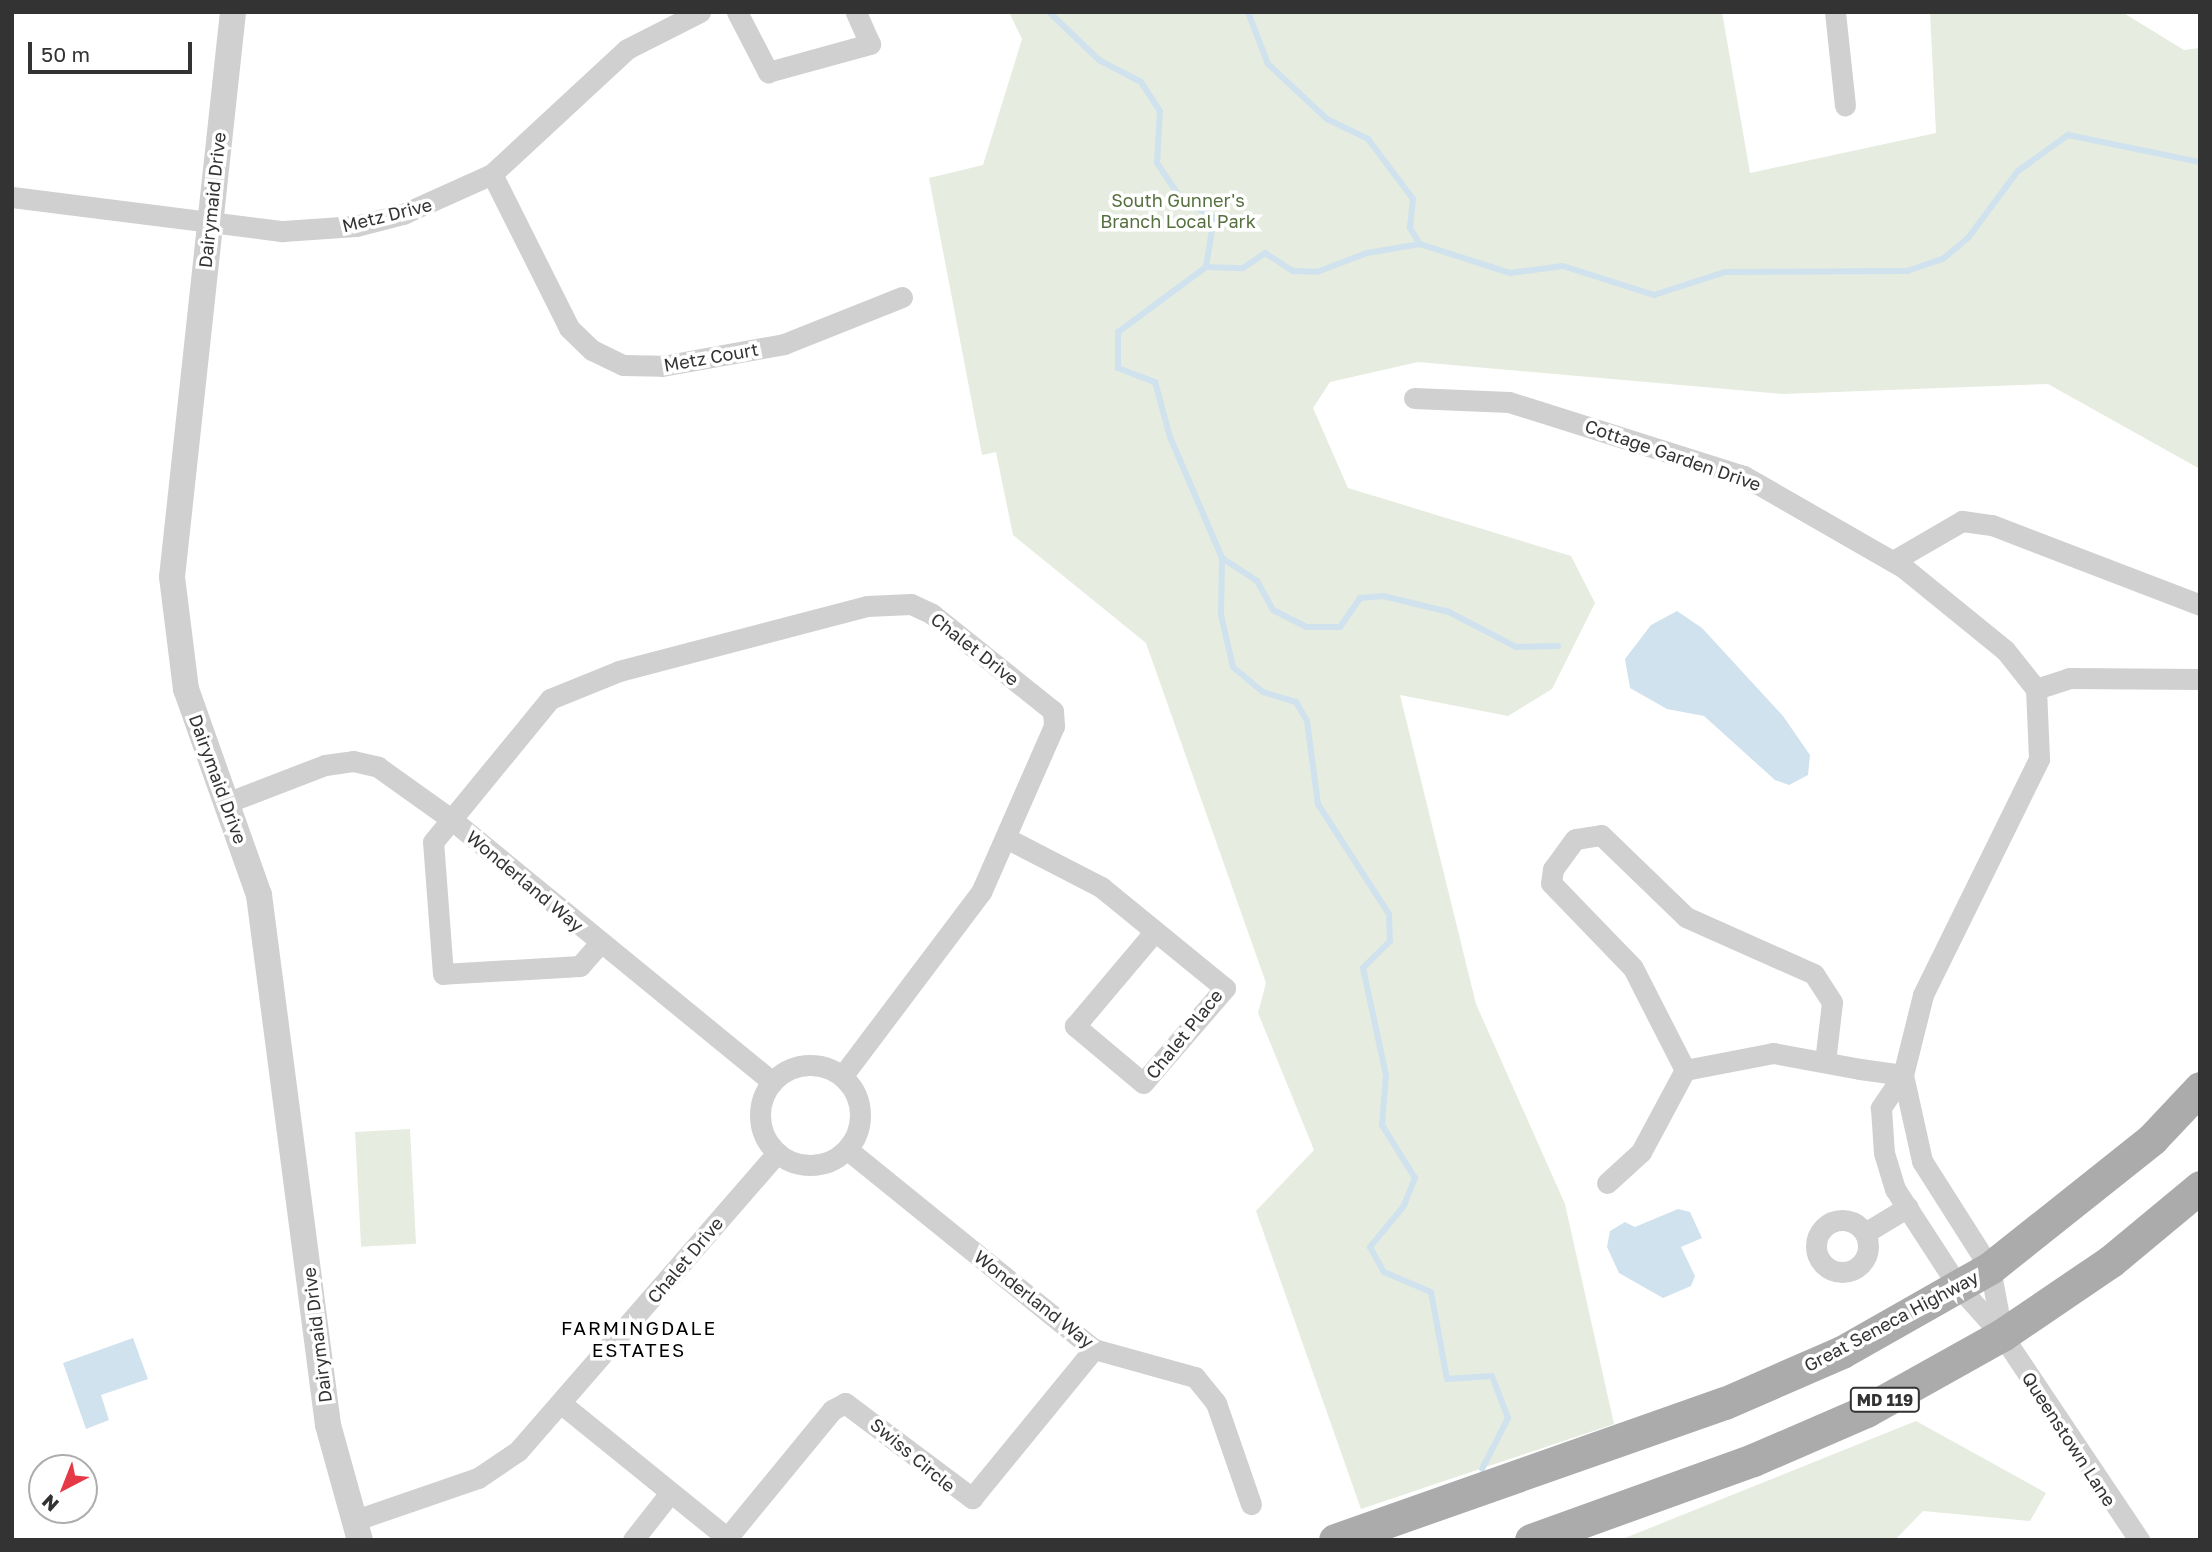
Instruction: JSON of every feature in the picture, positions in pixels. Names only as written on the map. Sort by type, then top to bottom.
[{"type":"main road","name":"Great Seneca Highway","points":[[1335,1540],[1726,1403],[1842,1352],[1990,1268],[2152,1139],[2200,1088]]},
{"type":"main road","name":"MD 119","points":[[1531,1540],[1853,1417],[2002,1335],[2111,1261],[2200,1187]]},
{"type":"street","name":"Dairymaid Drive","points":[[233,12],[172,577],[186,689],[259,895],[328,1425],[356,1530]]},
{"type":"street","name":"Metz Drive","points":[[12,198],[283,231],[356,226],[450,198],[492,174],[627,49],[700,12]]},
{"type":"street","points":[[737,12],[768,72],[870,44],[856,12]]},
{"type":"street","points":[[1835,12],[1845,105]]},
{"type":"street","name":"Metz Court","points":[[492,174],[569,328],[592,350],[622,365],[662,366],[784,344],[902,297]]},
{"type":"street","name":"Cottage Garden Drive","points":[[1414,398],[1509,402],[1623,434],[1754,481],[1893,561],[1970,619],[2036,689]]},
{"type":"street","points":[[1893,561],[1962,521],[1992,525],[2200,605]]},
{"type":"street","name":"Chalet Drive","points":[[451,819],[550,699],[570,688],[890,602],[932,614],[1053,711],[1054,726],[1008,839],[981,892],[843,1075]]},
{"type":"street","points":[[2002,1335],[1958,1286],[1912,1213],[1884,1153],[1881,1108],[1903,1075],[1923,995],[2039,759],[2042,714],[2036,689],[2080,677],[2200,679]]},
{"type":"street","name":"Wonderland Way","points":[[226,803],[325,765],[354,761],[378,767],[451,819],[599,944],[772,1082]]},
{"type":"street","name":"Wonderland Way","points":[[451,819],[433,842],[443,974],[580,966],[599,944]]},
{"type":"street","points":[[1685,1070],[1633,968],[1551,883],[1553,869],[1575,839],[1601,835],[1686,917],[1814,974],[1832,1002],[1825,1062]]},
{"type":"street","name":"Chalet Place","points":[[1008,839],[1101,887],[1225,988],[1143,1083],[1075,1026],[1155,931]]},
{"type":"street","points":[[1685,1070],[1773,1053],[1903,1075]]},
{"type":"street","points":[[809,1064],[843,1075],[861,1112],[848,1150],[815,1168],[777,1153],[760,1118],[772,1082],[809,1064]]},
{"type":"street","points":[[1607,1184],[1641,1152],[1685,1070]]},
{"type":"street","points":[[1903,1075],[1923,1161],[1990,1268],[2002,1335]]},
{"type":"street","name":"Wonderland Way","points":[[848,1150],[1094,1349],[1195,1377],[1216,1403],[1251,1504]]},
{"type":"street","name":"Chalet Drive","points":[[356,1530],[478,1478],[518,1451],[563,1405],[777,1153]]},
{"type":"street","points":[[1865,1233],[1945,1199]]},
{"type":"street","name":"Queenstown Lane","points":[[2002,1335],[2139,1540]]},
{"type":"street","name":"Swiss Circle","points":[[563,1405],[727,1539],[832,1410],[845,1403],[972,1498],[1094,1349]]},
{"type":"street","points":[[633,1540],[670,1493]]},
{"type":"green space","name":"South Gunner's Branch Local Park","points":[[1009,12],[1722,12],[1750,173],[1936,133],[1930,12],[2122,12],[2184,50],[2200,48],[2200,469],[2048,384],[1783,394],[1418,362],[1330,382],[1313,408],[1348,488],[1571,556],[1595,603],[1552,689],[1508,716],[1400,695],[1476,1004],[1565,1204],[1614,1424],[1361,1509],[1256,1211],[1314,1150],[1258,1013],[1266,983],[1146,643],[1013,535],[996,452],[982,455],[929,178],[983,165],[1022,39]]},
{"type":"green space","points":[[410,1129],[416,1244],[361,1247],[355,1132]]},
{"type":"green space","points":[[1916,1421],[2046,1493],[2030,1521],[1923,1511],[1895,1540],[1620,1540]]},
{"type":"water","points":[[1677,611],[1702,628],[1783,716],[1810,755],[1808,775],[1789,785],[1775,780],[1704,716],[1667,709],[1630,688],[1625,659],[1651,625]]},
{"type":"water","points":[[1678,1209],[1690,1212],[1702,1238],[1681,1247],[1695,1276],[1691,1286],[1663,1298],[1619,1273],[1607,1247],[1610,1231],[1625,1222],[1635,1227]]},
{"type":"water","points":[[133,1338],[148,1379],[101,1395],[109,1420],[86,1429],[63,1363]]},
{"type":"waterway","points":[[1049,12],[1099,60],[1141,82],[1160,111],[1157,163],[1182,200],[1214,218],[1206,267],[1118,332],[1118,368],[1155,382],[1170,437],[1222,558],[1221,615],[1233,667],[1263,692],[1296,702],[1307,721],[1318,804],[1389,914],[1390,941],[1363,968],[1386,1075],[1382,1125],[1415,1178],[1403,1207],[1370,1247],[1384,1272],[1431,1292],[1447,1379],[1492,1376],[1508,1418],[1482,1469]]},
{"type":"waterway","points":[[1248,12],[1268,64],[1327,119],[1368,139],[1413,199],[1410,228],[1420,244],[1510,273],[1563,266],[1654,295],[1725,272],[1907,271],[1944,258],[1968,238],[2018,171],[2068,135],[2200,162]]},
{"type":"waterway","points":[[1206,267],[1243,268],[1265,253],[1293,271],[1317,272],[1367,253],[1420,244]]},
{"type":"waterway","points":[[1222,558],[1257,581],[1273,610],[1307,627],[1340,627],[1360,598],[1383,596],[1449,612],[1516,647],[1558,646]]},
{"type":"district","name":"FARMINGDALE ESTATES","points":[[639,1339]]}]
